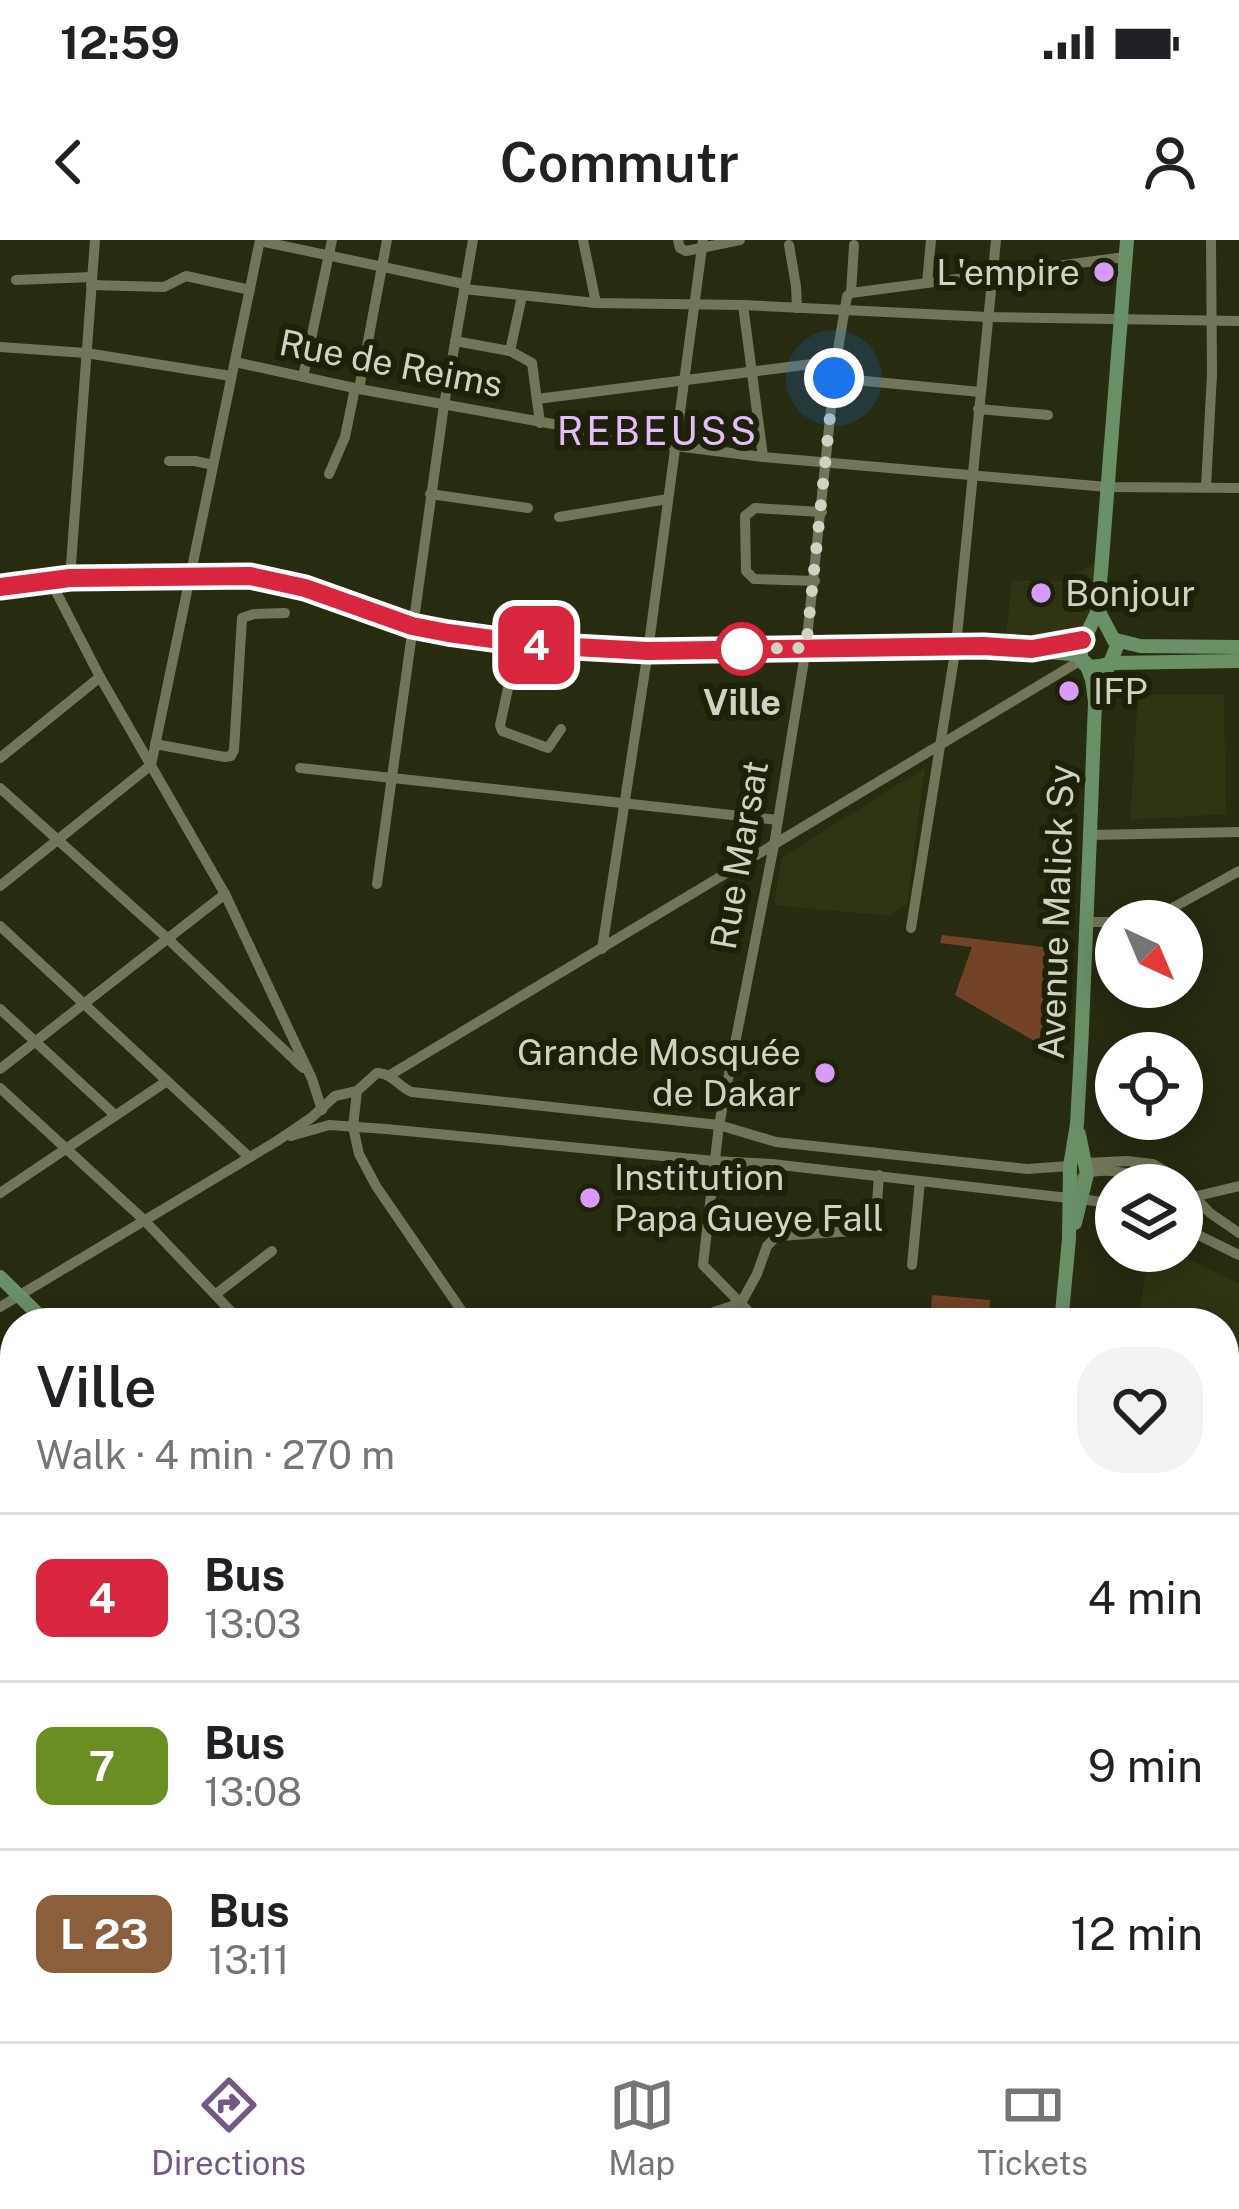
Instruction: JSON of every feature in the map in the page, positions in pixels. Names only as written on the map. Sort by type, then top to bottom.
[{"type":"main road","points":[[1083,650],[1099,610],[1126,240]]},
{"type":"main road","points":[[6,586],[70,578],[250,576],[412,626],[518,643],[648,651],[956,646],[1083,650]]},
{"type":"main road","points":[[1099,610],[1117,652],[1110,663]]},
{"type":"main road","points":[[1083,650],[1100,629],[1140,646],[1239,647]]},
{"type":"main road","points":[[1083,650],[1096,667],[1239,661]]},
{"type":"main road","name":"Avenue Malick Sy","points":[[1075,1198],[1070,1166],[1077,1124],[1095,702],[1083,650]]},
{"type":"main road","name":"Avenue Malick Sy","points":[[1095,702],[1110,663]]},
{"type":"main road","name":"Avenue Malick Sy","points":[[1077,1124],[1087,1168]]},
{"type":"main road","points":[[1062,1308],[1075,1198],[1087,1168],[1070,1166]]},
{"type":"main road","points":[[0,1277],[31,1308]]},
{"type":"street","points":[[70,578],[95,240]]},
{"type":"street","points":[[0,886],[151,765],[260,240],[464,286],[596,303],[1239,321]]},
{"type":"street","points":[[303,377],[332,240]]},
{"type":"street","points":[[329,474],[345,437],[357,389],[387,240]]},
{"type":"street","points":[[377,884],[430,494],[473,240]]},
{"type":"street","points":[[583,240],[596,303]]},
{"type":"street","points":[[678,240],[682,250],[740,240]]},
{"type":"street","points":[[927,283],[931,240]]},
{"type":"street","points":[[911,928],[956,646],[995,240]]},
{"type":"street","points":[[1206,488],[1211,240]]},
{"type":"street","points":[[602,949],[648,651],[702,244]]},
{"type":"street","points":[[789,245],[796,308]]},
{"type":"street","points":[[854,245],[851,293],[1125,257]]},
{"type":"street","points":[[16,280],[164,287],[186,276],[250,290]]},
{"type":"street","name":"Rue Marsat","points":[[741,1303],[703,1265],[714,1161],[806,648],[842,310],[851,293]]},
{"type":"street","points":[[510,351],[522,296]]},
{"type":"street","points":[[743,305],[763,457]]},
{"type":"street","points":[[455,341],[510,351],[532,363],[540,424]]},
{"type":"street","name":"Rue de Reims","points":[[0,347],[303,377],[540,424],[763,457],[1108,487],[1239,488]]},
{"type":"street","points":[[537,399],[836,362]]},
{"type":"street","points":[[834,378],[980,392]]},
{"type":"street","points":[[979,409],[1048,415]]},
{"type":"street","points":[[169,461],[213,465]]},
{"type":"street","points":[[430,494],[528,508]]},
{"type":"street","points":[[559,517],[668,499]]},
{"type":"street","points":[[814,581],[749,576],[745,516],[754,508],[822,512]]},
{"type":"street","points":[[50,580],[225,894],[329,1125]]},
{"type":"street","points":[[0,598],[6,586]]},
{"type":"street","points":[[155,744],[231,755],[242,618],[285,613]]},
{"type":"street","points":[[518,643],[502,731],[548,748],[561,729]]},
{"type":"street","points":[[390,1075],[940,745],[1083,650]]},
{"type":"street","points":[[0,758],[100,677]]},
{"type":"street","points":[[300,768],[778,820]]},
{"type":"street","points":[[0,788],[167,938],[322,1090],[334,1096]]},
{"type":"street","points":[[1090,835],[1239,832]]},
{"type":"street","points":[[1187,900],[1239,871]]},
{"type":"street","points":[[0,1069],[225,894]]},
{"type":"street","points":[[1087,922],[1095,922]]},
{"type":"street","points":[[0,926],[249,1157]]},
{"type":"street","points":[[0,1009],[115,1115]]},
{"type":"street","points":[[0,1307],[277,1141],[334,1096],[357,1090],[377,1073],[390,1075],[412,1093],[719,1125],[776,1142],[1028,1168],[1070,1166]]},
{"type":"street","points":[[0,1193],[167,1081]]},
{"type":"street","points":[[0,1088],[144,1220],[228,1308]]},
{"type":"street","points":[[357,1090],[353,1127],[359,1154],[460,1308]]},
{"type":"street","points":[[277,1141],[329,1125],[772,1164],[1095,1201]]},
{"type":"street","points":[[1110,1164],[1146,1164]]},
{"type":"street","points":[[1087,1168],[1095,1167]]},
{"type":"street","points":[[1087,1168],[1095,1170]]},
{"type":"street","points":[[726,1308],[741,1303],[767,1246],[779,1236],[868,1230],[876,1218],[879,1175]]},
{"type":"street","points":[[912,1264],[920,1181]]},
{"type":"street","points":[[1203,1192],[1239,1186]]},
{"type":"street","points":[[1203,1207],[1239,1234]]},
{"type":"street","points":[[1203,1238],[1239,1256]]},
{"type":"street","points":[[216,1294],[272,1251]]},
{"type":"street","points":[[741,1303],[746,1308]]},
{"type":"shaded area","points":[[1096,563],[1091,617],[1084,630],[1034,644],[1005,642],[1012,581],[1060,581]]},
{"type":"shaded area","points":[[1224,694],[1226,814],[1130,820],[1138,695]]},
{"type":"shaded area","points":[[925,768],[907,904],[890,916],[774,905],[782,857]]},
{"type":"shaded area","points":[[942,935],[1059,949],[1058,959],[1066,967],[1060,1047],[1034,1041],[955,995],[972,947],[940,943]]},
{"type":"shaded area","points":[[1203,1266],[1239,1284],[1239,1308],[1141,1308],[1145,1272],[1203,1272]]},
{"type":"shaded area","points":[[932,1295],[990,1300],[989,1308],[931,1308]]},
{"type":"bus line","name":"4","points":[[0,587],[70,578],[250,576],[305,588],[412,626],[492,640],[598,649],[1032,649],[1082,640]]},
{"type":"place","name":"L'empire","points":[[1104,272]]},
{"type":"place","name":"Bonjour","points":[[1041,593]]},
{"type":"place","name":"Ville","points":[[742,649]]},
{"type":"place","name":"IFP","points":[[1069,691]]},
{"type":"place","name":"Grande Mosquée de Dakar","points":[[825,1073]]},
{"type":"place","name":"Institution Papa Gueye Fall","points":[[590,1198]]},
{"type":"district","name":"REBEUSS","points":[[658,431]]},
{"type":"route","points":[[742,649],[727,649],[806,648],[834,378]]}]
